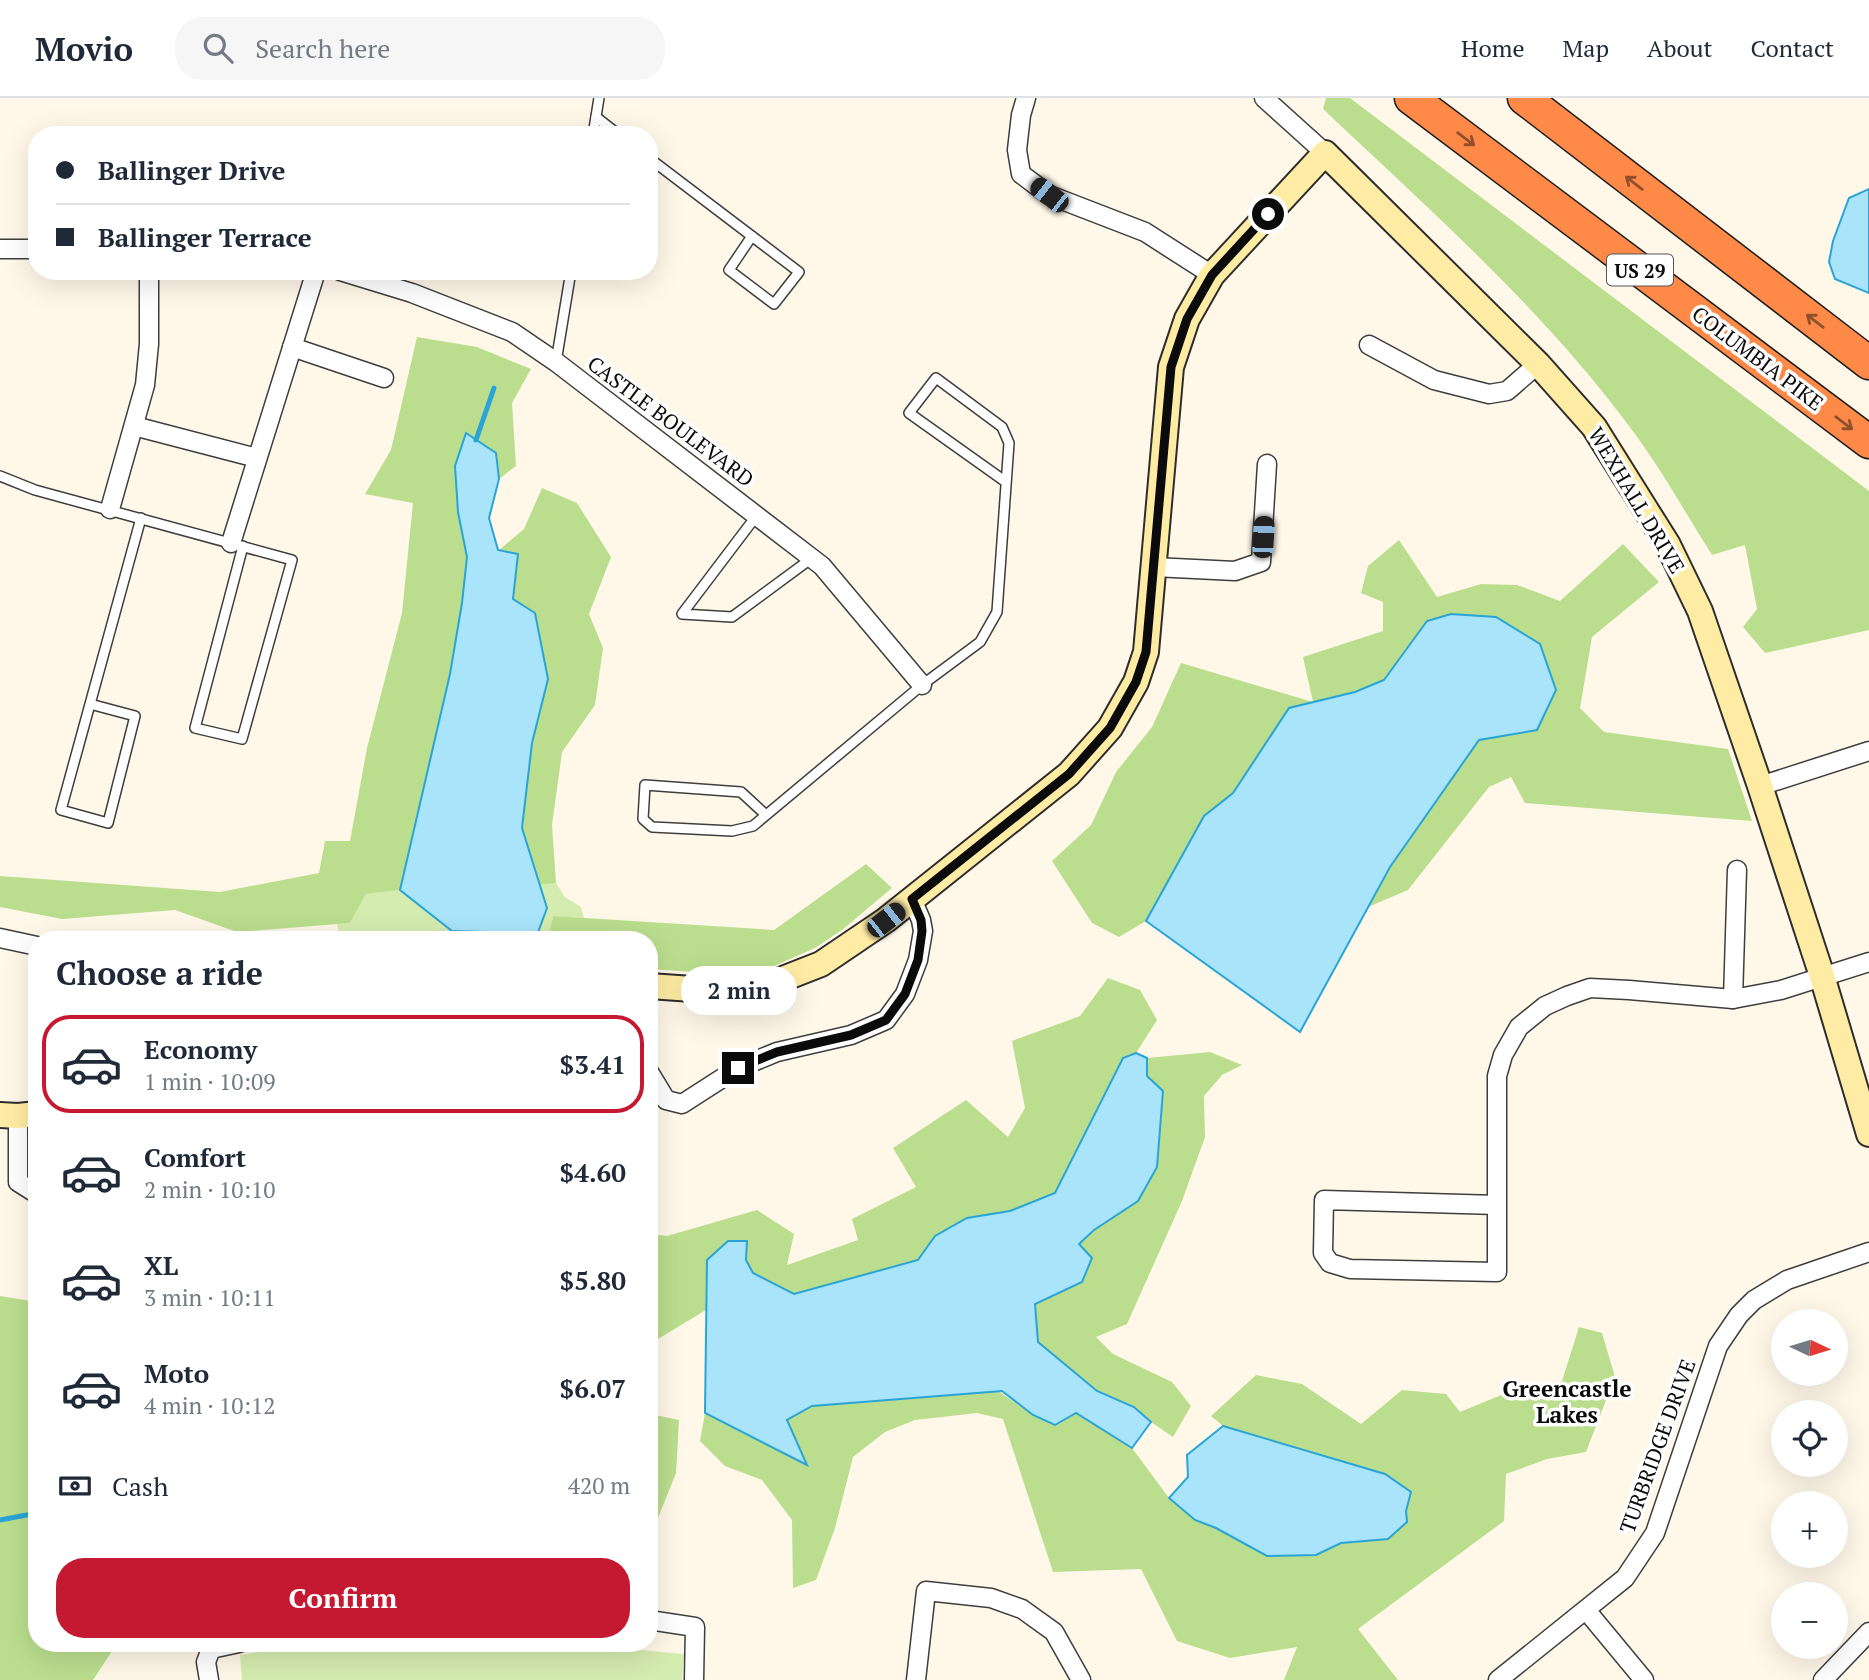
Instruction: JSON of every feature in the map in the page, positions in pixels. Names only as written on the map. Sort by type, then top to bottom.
[{"type":"highway","name":"COLUMBIA PIKE","points":[[1411,98],[1869,442]]},
{"type":"highway","points":[[1524,98],[1869,363]]},
{"type":"street","points":[[1026,98],[1017,150],[1021,174],[1049,195],[1144,232],[1212,275]]},
{"type":"street","name":"WEXHALL DRIVE","points":[[1264,98],[1325,153],[1538,364],[1594,427],[1668,545],[1700,611],[1760,786],[1822,976],[1869,1134]]},
{"type":"street","points":[[658,987],[707,990],[770,984],[821,964],[886,920],[1069,774],[1110,728],[1136,682],[1146,652],[1171,367],[1187,319],[1212,275],[1325,153]]},
{"type":"street","points":[[0,248],[28,249]]},
{"type":"street","points":[[110,509],[145,385],[149,344],[149,280]]},
{"type":"street","points":[[237,545],[257,458],[313,280]]},
{"type":"street","name":"CASTLE BOULEVARD","points":[[369,280],[412,293],[512,332],[556,362],[822,566],[922,685]]},
{"type":"street","points":[[1369,345],[1434,380],[1489,394],[1507,391],[1538,364]]},
{"type":"street","points":[[292,347],[384,378]]},
{"type":"street","points":[[134,426],[257,458]]},
{"type":"street","points":[[1154,567],[1235,571],[1261,562],[1267,464]]},
{"type":"street","points":[[1760,786],[1869,751]]},
{"type":"street","points":[[1733,999],[1737,870]]},
{"type":"street","points":[[658,1087],[666,1100],[682,1104],[738,1068],[777,1052],[851,1035],[886,1020],[905,994],[918,960],[921,920],[912,899]]},
{"type":"street","points":[[0,937],[28,944]]},
{"type":"street","points":[[1497,1205],[1324,1200],[1323,1253],[1330,1263],[1350,1269],[1497,1272],[1497,1205],[1497,1076],[1503,1055],[1519,1027],[1545,1006],[1590,988],[1733,999],[1780,990],[1869,962]]},
{"type":"street","points":[[18,1115],[18,1182],[28,1188]]},
{"type":"street","name":"TURBRIDGE DRIVE","points":[[1498,1680],[1625,1578],[1655,1533],[1718,1346],[1739,1315],[1754,1300],[1787,1280],[1869,1252]]},
{"type":"street","points":[[916,1680],[926,1591],[991,1598],[1022,1609],[1054,1632],[1081,1680]]},
{"type":"street","points":[[1586,1610],[1644,1680]]},
{"type":"street","points":[[658,1621],[695,1627],[694,1680]]},
{"type":"street","points":[[1823,1680],[1869,1632]]},
{"type":"street","points":[[209,1680],[206,1662],[210,1652]]},
{"type":"lane","points":[[594,126],[599,98]]},
{"type":"lane","points":[[596,117],[608,126]]},
{"type":"lane","points":[[658,165],[752,236],[799,272],[774,304],[729,270],[752,236]]},
{"type":"lane","points":[[556,362],[570,280]]},
{"type":"lane","points":[[766,815],[741,792],[645,785],[643,820],[652,827],[732,831],[753,826],[922,685],[980,642],[997,612],[1009,443],[1002,427],[936,378],[909,413],[1006,482]]},
{"type":"lane","points":[[0,476],[35,490],[110,509],[292,560],[242,739],[195,728],[237,545]]},
{"type":"lane","points":[[757,516],[682,614],[732,617],[812,558]]},
{"type":"lane","points":[[90,704],[135,716],[108,823],[61,810],[90,704],[141,518]]},
{"type":"green space","points":[[1326,98],[1350,98],[1869,491],[1869,630],[1765,653],[1743,627],[1757,609],[1745,545],[1712,555],[1645,448],[1601,389],[1486,264],[1323,109]]},
{"type":"green space","points":[[417,337],[477,347],[531,369],[512,403],[516,466],[499,479],[495,453],[455,466],[458,512],[467,557],[462,603],[450,674],[400,890],[366,894],[350,923],[250,931],[234,931],[175,910],[62,919],[0,907],[0,876],[220,892],[319,873],[325,841],[350,841],[367,748],[402,613],[413,503],[365,494],[391,450]]},
{"type":"green space","points":[[542,488],[577,503],[611,557],[589,614],[603,648],[595,705],[562,752],[552,825],[556,883],[540,885],[522,828],[532,743],[548,679],[513,599],[517,554],[498,551],[524,529]]},
{"type":"green space","points":[[1399,540],[1437,597],[1481,584],[1517,585],[1560,601],[1623,544],[1659,582],[1592,637],[1580,708],[1604,732],[1728,749],[1752,821],[1525,803],[1511,777],[1489,787],[1408,890],[1368,907],[1390,867],[1479,739],[1537,730],[1427,621],[1384,680],[1355,692],[1289,708],[1233,793],[1204,816],[1146,921],[1119,937],[1092,923],[1052,861],[1091,825],[1116,772],[1152,727],[1181,663],[1313,702],[1303,657],[1383,631],[1383,602],[1361,593],[1368,566]]},
{"type":"green space","points":[[866,864],[892,888],[842,930],[815,948],[767,969],[710,973],[658,970],[658,931],[550,931],[553,916],[774,930]]},
{"type":"green space","points":[[556,883],[565,897],[581,907],[584,918],[553,916],[550,931],[538,931],[547,908],[540,885]]},
{"type":"green space","points":[[400,890],[452,931],[338,931],[337,924],[350,923],[366,894]]},
{"type":"green space","points":[[1108,978],[1140,990],[1157,1020],[1136,1053],[1123,1058],[1055,1193],[1010,1211],[967,1218],[935,1236],[918,1260],[794,1294],[753,1273],[746,1260],[707,1260],[706,1310],[658,1339],[658,1235],[667,1236],[757,1210],[794,1234],[787,1265],[858,1240],[852,1219],[916,1187],[893,1148],[966,1100],[1008,1137],[1025,1108],[1012,1041],[1080,1016]]},
{"type":"green space","points":[[1210,1052],[1242,1065],[1222,1075],[1204,1096],[1205,1137],[1182,1201],[1127,1324],[1096,1337],[1113,1354],[1172,1382],[1191,1406],[1173,1437],[1134,1407],[1097,1391],[1038,1342],[1035,1304],[1081,1282],[1079,1244],[1094,1230],[1138,1201],[1147,1058]]},
{"type":"green space","points":[[0,1296],[28,1301],[28,1652],[111,1652],[93,1680],[0,1680]]},
{"type":"green space","points":[[1579,1327],[1602,1333],[1615,1377],[1586,1452],[1547,1459],[1506,1474],[1504,1521],[1358,1629],[1398,1680],[1284,1680],[1297,1647],[1230,1658],[1177,1641],[1141,1569],[1053,1572],[1003,1419],[977,1413],[915,1420],[885,1432],[853,1457],[835,1528],[816,1580],[793,1588],[792,1520],[762,1480],[725,1466],[700,1441],[705,1413],[806,1465],[787,1420],[812,1406],[998,1391],[1033,1415],[1076,1413],[1132,1448],[1169,1498],[1195,1520],[1216,1528],[1267,1556],[1316,1555],[1341,1543],[1388,1539],[1406,1511],[1411,1492],[1223,1426],[1211,1416],[1256,1375],[1302,1384],[1361,1424],[1402,1390],[1446,1394],[1460,1412],[1518,1388],[1562,1381]]},
{"type":"green space","points":[[658,1416],[679,1420],[676,1473],[658,1518]]},
{"type":"green space","points":[[259,1652],[658,1652],[684,1654],[682,1680],[242,1680],[240,1655]]},
{"type":"water","points":[[1869,189],[1869,293],[1835,279],[1829,262],[1833,241],[1849,198]]},
{"type":"water","points":[[466,433],[496,453],[499,479],[489,518],[498,550],[518,554],[513,599],[535,613],[548,679],[532,743],[522,828],[547,908],[538,931],[452,931],[400,890],[450,674],[462,603],[467,557],[458,512],[455,466]]},
{"type":"water","points":[[1451,614],[1496,617],[1540,644],[1556,690],[1537,730],[1479,740],[1390,867],[1300,1032],[1146,921],[1204,816],[1233,793],[1289,708],[1355,692],[1384,680],[1427,621]]},
{"type":"water","points":[[1136,1053],[1147,1058],[1147,1076],[1163,1091],[1157,1167],[1138,1201],[1094,1230],[1079,1244],[1092,1258],[1082,1282],[1035,1304],[1038,1342],[1097,1391],[1134,1407],[1151,1422],[1132,1448],[1076,1413],[1055,1425],[1033,1415],[1002,1391],[812,1406],[787,1420],[807,1465],[705,1413],[707,1260],[728,1241],[747,1241],[746,1260],[753,1273],[794,1294],[918,1260],[935,1236],[967,1218],[1010,1211],[1055,1193],[1123,1058]]},
{"type":"water","points":[[1223,1426],[1385,1474],[1411,1492],[1406,1511],[1407,1522],[1388,1539],[1341,1543],[1316,1555],[1267,1556],[1216,1528],[1195,1520],[1169,1498],[1188,1477],[1187,1455]]},
{"type":"waterway","points":[[476,440],[494,388]]},
{"type":"waterway","points":[[0,1520],[28,1515]]},
{"type":"district","name":"Greencastle Lakes","points":[[1567,1401]]},
{"type":"route","points":[[738,1068],[777,1052],[851,1035],[886,1020],[905,994],[918,960],[921,920],[912,899],[1069,774],[1110,728],[1136,682],[1146,652],[1171,367],[1187,319],[1212,275],[1268,214]]}]
